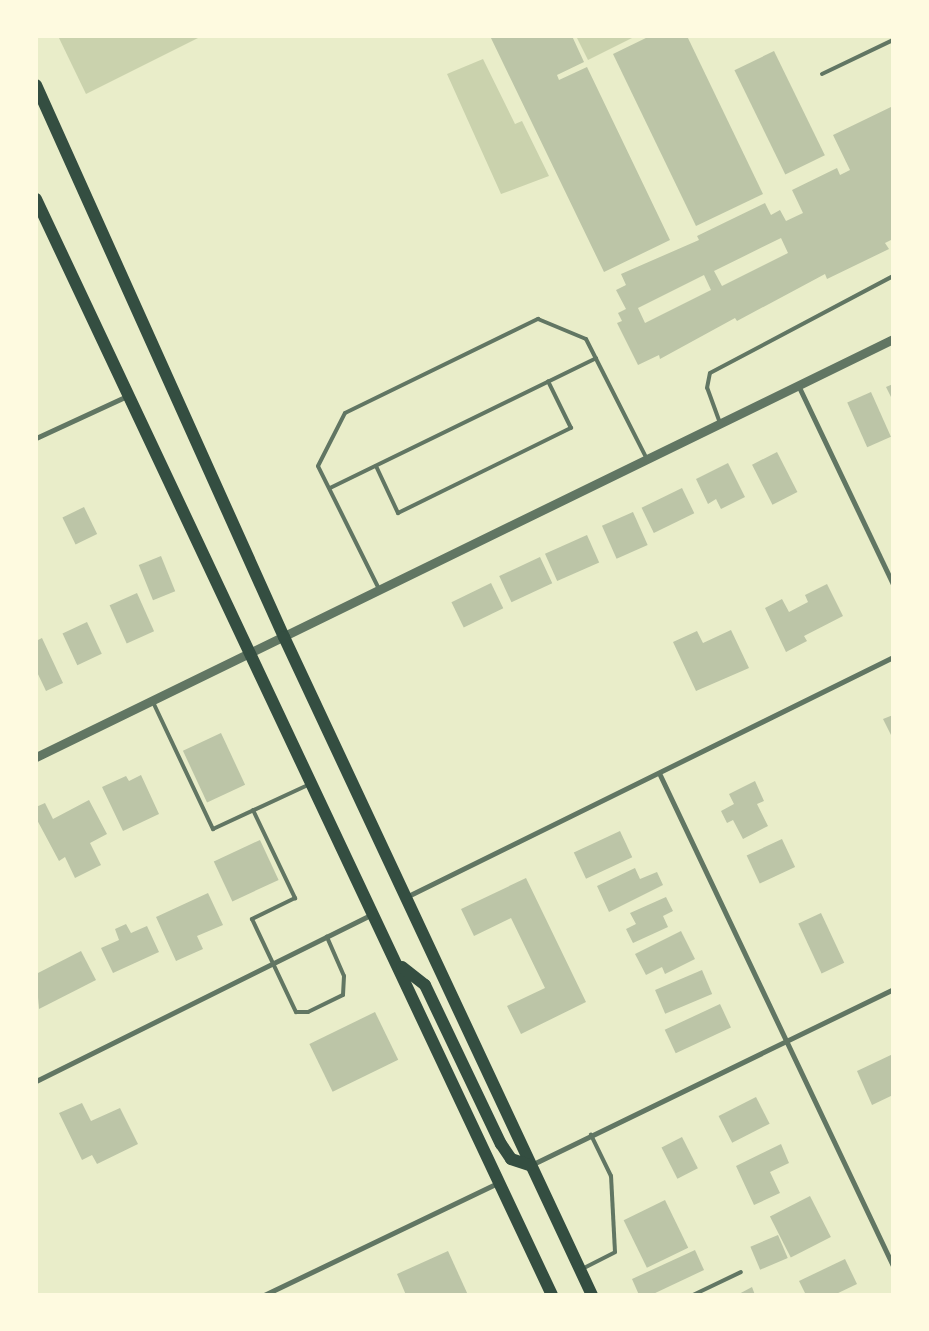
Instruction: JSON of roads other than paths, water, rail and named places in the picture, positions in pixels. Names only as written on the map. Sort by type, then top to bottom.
[{"type":"main road","points":[[36,85],[172,380],[284,637],[404,898],[592,1295]]},
{"type":"main road","points":[[36,199],[130,395],[249,653],[400,965],[552,1295]]},
{"type":"main road","points":[[400,965],[425,985],[501,1144],[511,1160],[530,1165]]},
{"type":"street","points":[[36,757],[893,339]]},
{"type":"street","points":[[798,385],[893,584]]},
{"type":"street","points":[[36,438],[130,395]]},
{"type":"street","points":[[404,898],[660,775],[893,658]]},
{"type":"street","points":[[660,775],[893,1266]]},
{"type":"street","points":[[36,1082],[375,913]]},
{"type":"street","points":[[530,1165],[893,989]]},
{"type":"street","points":[[264,1295],[500,1182]]},
{"type":"lane","points":[[822,74],[893,40]]},
{"type":"lane","points":[[720,423],[707,388],[710,373],[893,276]]},
{"type":"lane","points":[[379,590],[318,466],[345,413],[538,319],[586,340],[647,459]]},
{"type":"lane","points":[[330,488],[596,358]]},
{"type":"lane","points":[[376,466],[398,513],[572,428],[548,381]]},
{"type":"lane","points":[[152,700],[213,829],[312,782]]},
{"type":"lane","points":[[253,810],[296,898],[252,919],[271,964],[296,1012],[308,1012],[343,995],[344,976],[327,937]]},
{"type":"lane","points":[[580,1270],[615,1252],[611,1176],[591,1136]]},
{"type":"lane","points":[[693,1295],[741,1272]]}]
